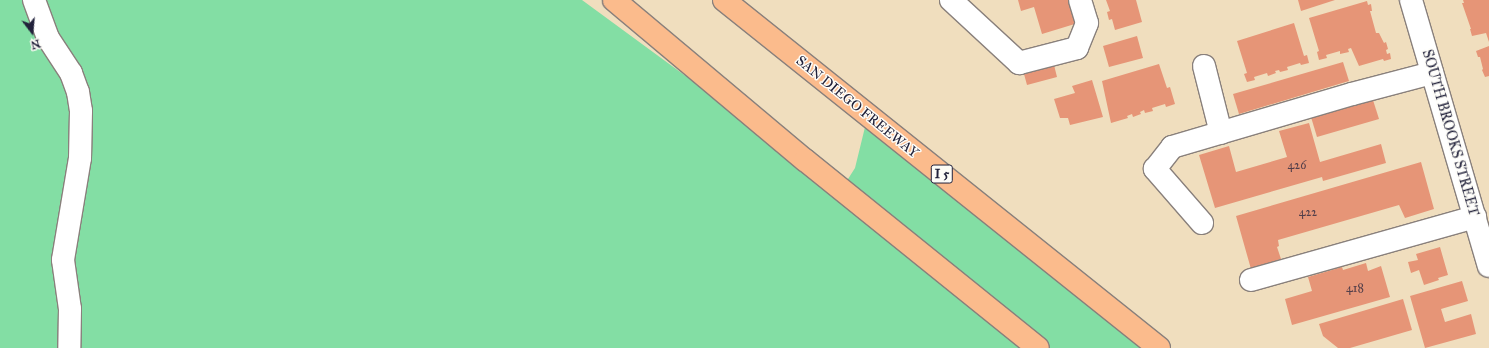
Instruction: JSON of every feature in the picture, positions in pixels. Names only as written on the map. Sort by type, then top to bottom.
[{"type":"highway","points":[[614,0],[805,160],[1038,348]]},
{"type":"highway","name":"SAN DIEGO FREEWAY","points":[[724,0],[1159,348]]},
{"type":"street","points":[[34,0],[48,38],[71,73],[78,92],[81,111],[80,158],[63,260],[70,309],[69,348]]},
{"type":"street","points":[[951,0],[1019,63],[1077,48],[1087,23],[1080,0]]},
{"type":"street","name":"SOUTH BROOKS STREET","points":[[1411,0],[1489,266]]},
{"type":"street","points":[[1204,66],[1221,133]]},
{"type":"street","points":[[1202,223],[1155,169],[1172,147],[1432,73]]},
{"type":"street","points":[[1251,280],[1475,217]]},
{"type":"green space","points":[[0,0],[582,0],[841,190],[855,168],[866,123],[1169,348],[0,348]]},
{"type":"building","points":[[1018,0],[1071,0],[1078,23],[1042,34],[1034,7],[1021,11]]},
{"type":"building","points":[[1106,0],[1136,0],[1142,22],[1115,30],[1112,19],[1109,20],[1107,12],[1110,11]]},
{"type":"building","points":[[1298,0],[1335,0],[1301,11]]},
{"type":"building","points":[[1463,0],[1489,0],[1489,42],[1486,33],[1472,36],[1462,3],[1464,3]]},
{"type":"building","points":[[1367,1],[1368,5],[1371,4],[1372,11],[1370,11],[1376,33],[1379,33],[1384,43],[1386,42],[1388,49],[1386,50],[1387,54],[1390,53],[1391,59],[1384,61],[1383,59],[1359,66],[1351,48],[1348,49],[1349,52],[1340,54],[1340,51],[1326,55],[1327,58],[1319,60],[1317,52],[1319,51],[1309,18]]},
{"type":"building","points":[[1294,23],[1304,56],[1307,55],[1309,63],[1301,65],[1300,63],[1287,67],[1288,70],[1280,72],[1279,70],[1275,71],[1276,73],[1268,76],[1267,73],[1254,77],[1255,80],[1247,82],[1244,74],[1247,73],[1237,41]]},
{"type":"building","points":[[1137,36],[1143,58],[1109,67],[1103,46]]},
{"type":"building","points":[[1489,46],[1489,76],[1485,77],[1482,70],[1480,57],[1478,57],[1476,51]]},
{"type":"building","points":[[1343,62],[1349,81],[1239,114],[1233,94]]},
{"type":"building","points":[[1159,64],[1167,88],[1170,87],[1175,104],[1166,107],[1165,104],[1152,108],[1153,111],[1145,113],[1144,110],[1140,112],[1141,114],[1133,117],[1132,114],[1127,116],[1128,118],[1111,123],[1102,81]]},
{"type":"building","points":[[1054,65],[1057,77],[1027,85],[1024,74]]},
{"type":"building","points":[[1092,80],[1103,117],[1070,125],[1068,118],[1060,118],[1054,99],[1075,93],[1072,86]]},
{"type":"building","points":[[1373,100],[1379,119],[1317,137],[1311,117]]},
{"type":"building","points":[[1309,123],[1320,162],[1381,144],[1386,163],[1323,181],[1322,177],[1215,208],[1199,155],[1229,146],[1236,172],[1287,157],[1279,131]]},
{"type":"building","points":[[1421,162],[1434,209],[1405,218],[1399,205],[1278,240],[1279,246],[1277,247],[1281,259],[1251,269],[1236,216]]},
{"type":"building","points":[[1440,247],[1448,275],[1424,285],[1419,270],[1411,273],[1408,262],[1418,260],[1416,254]]},
{"type":"building","points":[[1366,263],[1368,271],[1381,266],[1390,297],[1292,325],[1285,299],[1312,291],[1308,277],[1342,267],[1343,270]]},
{"type":"building","points":[[1462,281],[1468,301],[1441,309],[1445,322],[1471,314],[1476,334],[1425,348],[1410,296]]},
{"type":"building","points":[[1403,299],[1412,330],[1350,348],[1338,348],[1323,336],[1319,324]]}]
